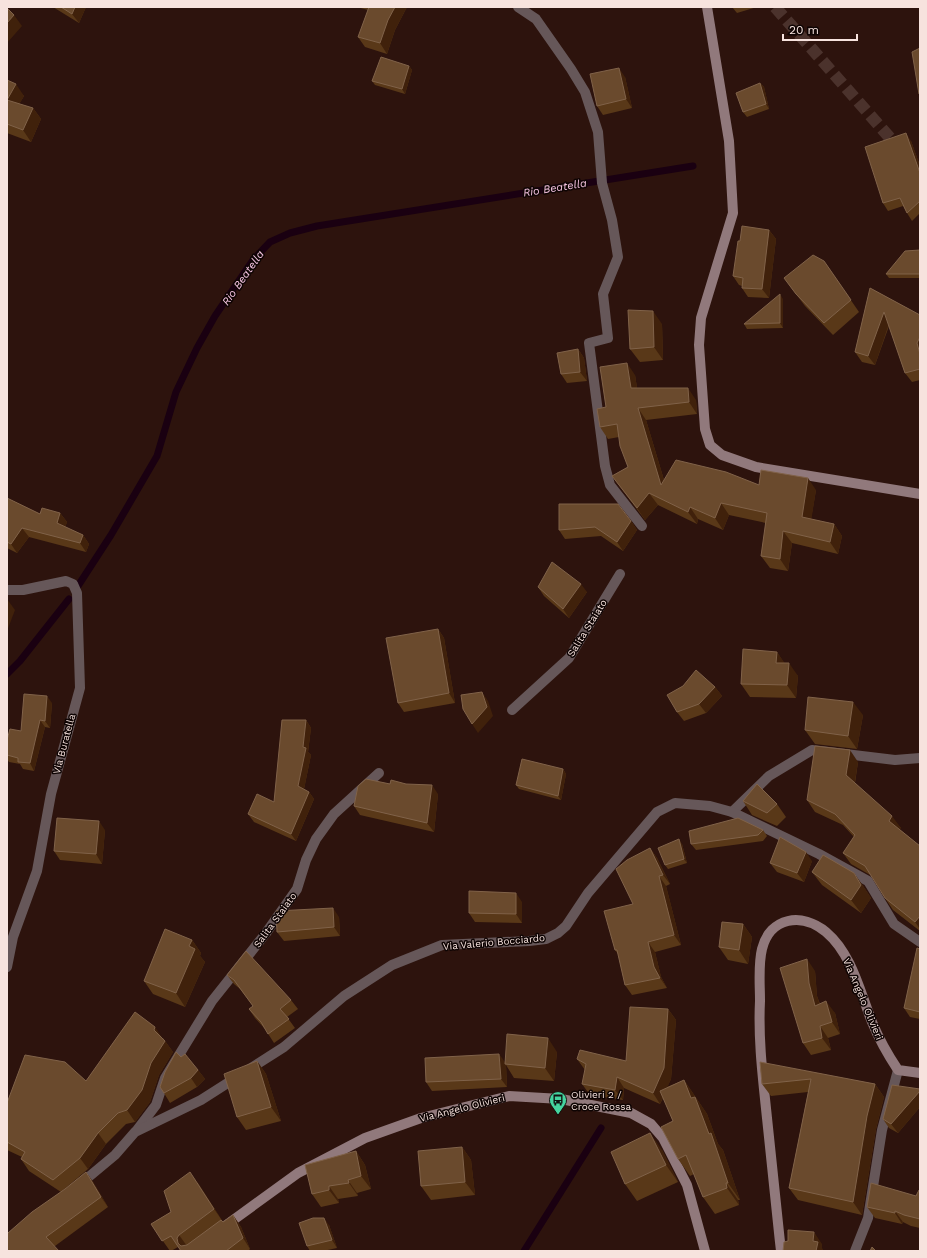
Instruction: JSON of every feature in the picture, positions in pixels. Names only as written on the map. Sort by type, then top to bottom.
[{"type":"main road","points":[[707,7],[729,141],[733,213],[701,318],[699,345],[704,429],[710,445],[722,455],[756,467],[920,494]]},
{"type":"main road","name":"Via Angelo Olivieri","points":[[781,1251],[759,1036],[762,949],[770,934],[778,924],[791,919],[805,920],[826,932],[841,949],[856,981],[873,1024],[888,1055],[898,1070]]},
{"type":"main road","points":[[898,1070],[920,1074]]},
{"type":"main road","name":"Via Angelo Olivieri","points":[[216,1233],[298,1173],[365,1138],[421,1118],[509,1096],[561,1099],[631,1113],[651,1124],[663,1138],[687,1185],[705,1251]]},
{"type":"street","points":[[518,7],[536,19],[571,69],[585,92],[598,132],[602,182],[612,220],[618,257],[603,294],[608,338],[589,343],[605,466],[610,484],[642,526]]},
{"type":"street","name":"Salita Staiato","points":[[512,710],[569,658],[620,574]]},
{"type":"street","name":"Via Buratella","points":[[7,590],[23,590],[66,581],[73,584],[77,593],[80,688],[51,794],[37,871],[13,936],[7,967]]},
{"type":"street","points":[[732,812],[769,776],[812,750],[895,760],[920,758]]},
{"type":"street","name":"Salita Staiato","points":[[136,1132],[156,1105],[165,1078],[212,1001],[266,933],[297,889],[306,860],[316,839],[334,814],[379,773]]},
{"type":"street","name":"Via Valerio Bocciardo","points":[[68,1194],[115,1155],[136,1132],[201,1100],[284,1047],[344,996],[392,965],[442,945],[529,941],[546,939],[558,933],[566,926],[588,893],[657,812],[675,803],[710,806],[732,812],[818,854],[868,881],[894,924],[920,942]]},
{"type":"street","points":[[855,1251],[868,1218],[882,1130],[898,1070]]},
{"type":"building","points":[[61,7],[75,7],[72,14]]},
{"type":"building","points":[[369,7],[395,7],[388,20],[380,43],[358,37]]},
{"type":"building","points":[[7,8],[14,15],[7,23]]},
{"type":"building","points":[[920,48],[920,94],[919,94],[912,52]]},
{"type":"building","points":[[381,57],[409,66],[402,89],[372,81]]},
{"type":"building","points":[[619,68],[626,99],[597,106],[590,74]]},
{"type":"building","points":[[7,80],[16,84],[7,100]]},
{"type":"building","points":[[760,83],[766,104],[743,112],[736,93]]},
{"type":"building","points":[[7,100],[33,108],[23,130],[7,124]]},
{"type":"building","points":[[906,133],[920,173],[920,201],[907,213],[900,198],[883,203],[865,147]]},
{"type":"building","points":[[742,226],[769,230],[762,289],[742,288],[743,278],[733,276],[738,241],[740,241]]},
{"type":"building","points":[[920,250],[920,274],[886,274],[905,251]]},
{"type":"building","points":[[813,255],[824,261],[851,300],[824,323],[796,294],[784,278]]},
{"type":"building","points":[[870,288],[920,315],[920,337],[917,343],[920,354],[920,369],[905,373],[884,312],[868,356],[855,352]]},
{"type":"building","points":[[780,294],[780,323],[744,324]]},
{"type":"building","points":[[628,310],[653,311],[654,347],[630,349]]},
{"type":"building","points":[[578,349],[580,372],[561,374],[557,353]]},
{"type":"building","points":[[627,363],[631,388],[688,388],[689,402],[638,408],[661,485],[676,460],[726,472],[759,485],[761,470],[808,478],[802,517],[834,524],[830,542],[783,531],[780,559],[761,556],[767,513],[721,503],[715,518],[690,507],[688,512],[649,493],[637,508],[612,476],[628,467],[620,446],[617,424],[600,427],[597,409],[606,407],[600,367]]},
{"type":"building","points":[[7,498],[40,514],[42,508],[60,513],[57,523],[83,535],[80,543],[22,528],[11,544],[7,542]]},
{"type":"building","points":[[559,504],[618,504],[631,521],[617,542],[595,527],[559,530]]},
{"type":"building","points":[[552,562],[581,584],[563,609],[538,587]]},
{"type":"building","points":[[438,629],[449,693],[398,703],[386,638]]},
{"type":"building","points":[[743,649],[777,652],[776,663],[789,663],[787,685],[741,684]]},
{"type":"building","points":[[696,670],[715,687],[699,704],[677,712],[667,695],[683,686]]},
{"type":"building","points":[[482,692],[487,707],[472,724],[463,709],[461,695]]},
{"type":"building","points":[[24,694],[47,696],[45,721],[40,720],[30,763],[18,762],[18,758],[7,755],[7,740],[10,729],[21,731]]},
{"type":"building","points":[[808,697],[853,702],[848,736],[805,730]]},
{"type":"building","points":[[282,720],[306,720],[303,747],[306,748],[298,786],[309,792],[291,834],[248,814],[257,794],[274,802]]},
{"type":"building","points":[[815,746],[850,750],[846,775],[892,816],[889,821],[920,846],[920,916],[915,922],[885,898],[865,866],[843,853],[855,835],[835,814],[807,800]]},
{"type":"building","points":[[522,759],[563,769],[558,796],[516,785]]},
{"type":"building","points":[[366,779],[390,784],[391,780],[406,784],[432,785],[427,823],[354,806],[358,786]]},
{"type":"building","points":[[757,784],[777,804],[767,813],[743,801]]},
{"type":"building","points":[[57,818],[99,821],[96,854],[54,851]]},
{"type":"building","points":[[738,818],[763,830],[758,835],[691,844],[689,831]]},
{"type":"building","points":[[780,837],[806,852],[797,873],[770,863]]},
{"type":"building","points":[[679,839],[684,859],[665,865],[658,848]]},
{"type":"building","points":[[650,848],[663,875],[659,876],[674,935],[648,942],[654,967],[660,978],[625,985],[617,950],[615,950],[604,911],[633,904],[616,869],[627,860]]},
{"type":"building","points":[[823,855],[854,873],[861,885],[851,900],[812,872]]},
{"type":"building","points":[[469,891],[516,893],[516,914],[469,913]]},
{"type":"building","points":[[333,908],[334,927],[277,932],[276,911]]},
{"type":"building","points":[[722,922],[743,924],[739,950],[719,947]]},
{"type":"building","points":[[165,929],[192,940],[189,946],[195,949],[176,993],[144,981]]},
{"type":"building","points":[[917,948],[920,949],[920,1012],[904,1008]]},
{"type":"building","points":[[246,951],[291,1000],[280,1009],[289,1019],[268,1034],[261,1022],[249,1009],[253,1006],[234,980],[227,975]]},
{"type":"building","points":[[807,959],[809,983],[815,1006],[826,1001],[832,1022],[820,1026],[822,1038],[803,1043],[780,968]]},
{"type":"building","points":[[630,1007],[668,1009],[664,1068],[653,1093],[617,1077],[615,1090],[582,1084],[586,1064],[577,1059],[580,1050],[626,1061]]},
{"type":"building","points":[[135,1012],[155,1027],[154,1030],[165,1041],[151,1063],[142,1090],[127,1110],[118,1113],[98,1133],[80,1158],[53,1180],[21,1159],[25,1152],[7,1142],[7,1103],[25,1055],[65,1062],[86,1081]]},
{"type":"building","points":[[507,1034],[548,1038],[545,1068],[505,1064]]},
{"type":"building","points":[[176,1052],[181,1057],[185,1054],[198,1070],[191,1078],[164,1093],[160,1087],[165,1072]]},
{"type":"building","points":[[499,1054],[501,1079],[426,1082],[425,1058]]},
{"type":"building","points":[[257,1061],[271,1107],[237,1117],[224,1074]]},
{"type":"building","points":[[760,1062],[875,1084],[867,1116],[853,1202],[789,1188],[811,1079],[762,1084]]},
{"type":"building","points":[[684,1080],[691,1098],[695,1097],[709,1134],[711,1133],[728,1183],[726,1183],[727,1188],[703,1197],[686,1155],[678,1159],[661,1127],[673,1121],[660,1091]]},
{"type":"building","points":[[892,1085],[920,1089],[920,1091],[891,1124],[883,1119]]},
{"type":"building","points":[[650,1133],[666,1165],[625,1184],[611,1152]]},
{"type":"building","points":[[462,1147],[465,1182],[421,1186],[418,1151]]},
{"type":"building","points":[[356,1151],[361,1176],[348,1180],[349,1183],[329,1186],[329,1190],[312,1194],[305,1165]]},
{"type":"building","points":[[86,1172],[101,1197],[46,1237],[59,1251],[7,1251],[8,1233],[32,1212]]},
{"type":"building","points":[[190,1172],[214,1209],[179,1235],[177,1238],[178,1243],[181,1246],[187,1245],[221,1220],[223,1222],[233,1215],[243,1238],[226,1251],[181,1251],[171,1236],[162,1241],[151,1224],[171,1212],[164,1191]]},
{"type":"building","points":[[871,1183],[916,1196],[919,1190],[920,1219],[895,1211],[895,1213],[867,1207]]},
{"type":"building","points":[[313,1218],[324,1218],[332,1240],[307,1246],[299,1223]]},
{"type":"building","points":[[788,1230],[814,1232],[813,1241],[818,1242],[816,1251],[783,1251],[784,1242],[788,1241]]},
{"type":"building","points":[[872,1247],[876,1251],[870,1251]]},
{"type":"waterway","name":"Rio Beatella","points":[[76,589],[111,535],[157,456],[176,392],[197,348],[215,316],[253,260],[270,242],[290,233],[317,226],[693,166]]},
{"type":"waterway","name":"Rio Beatella","points":[[7,674],[20,661],[69,599]]},
{"type":"waterway","points":[[524,1251],[601,1128]]},
{"type":"tunnel","points":[[775,7],[920,172]]},
{"type":"place","name":"Olivieri 2 / Croce Rossa","points":[[558,1115]]}]
